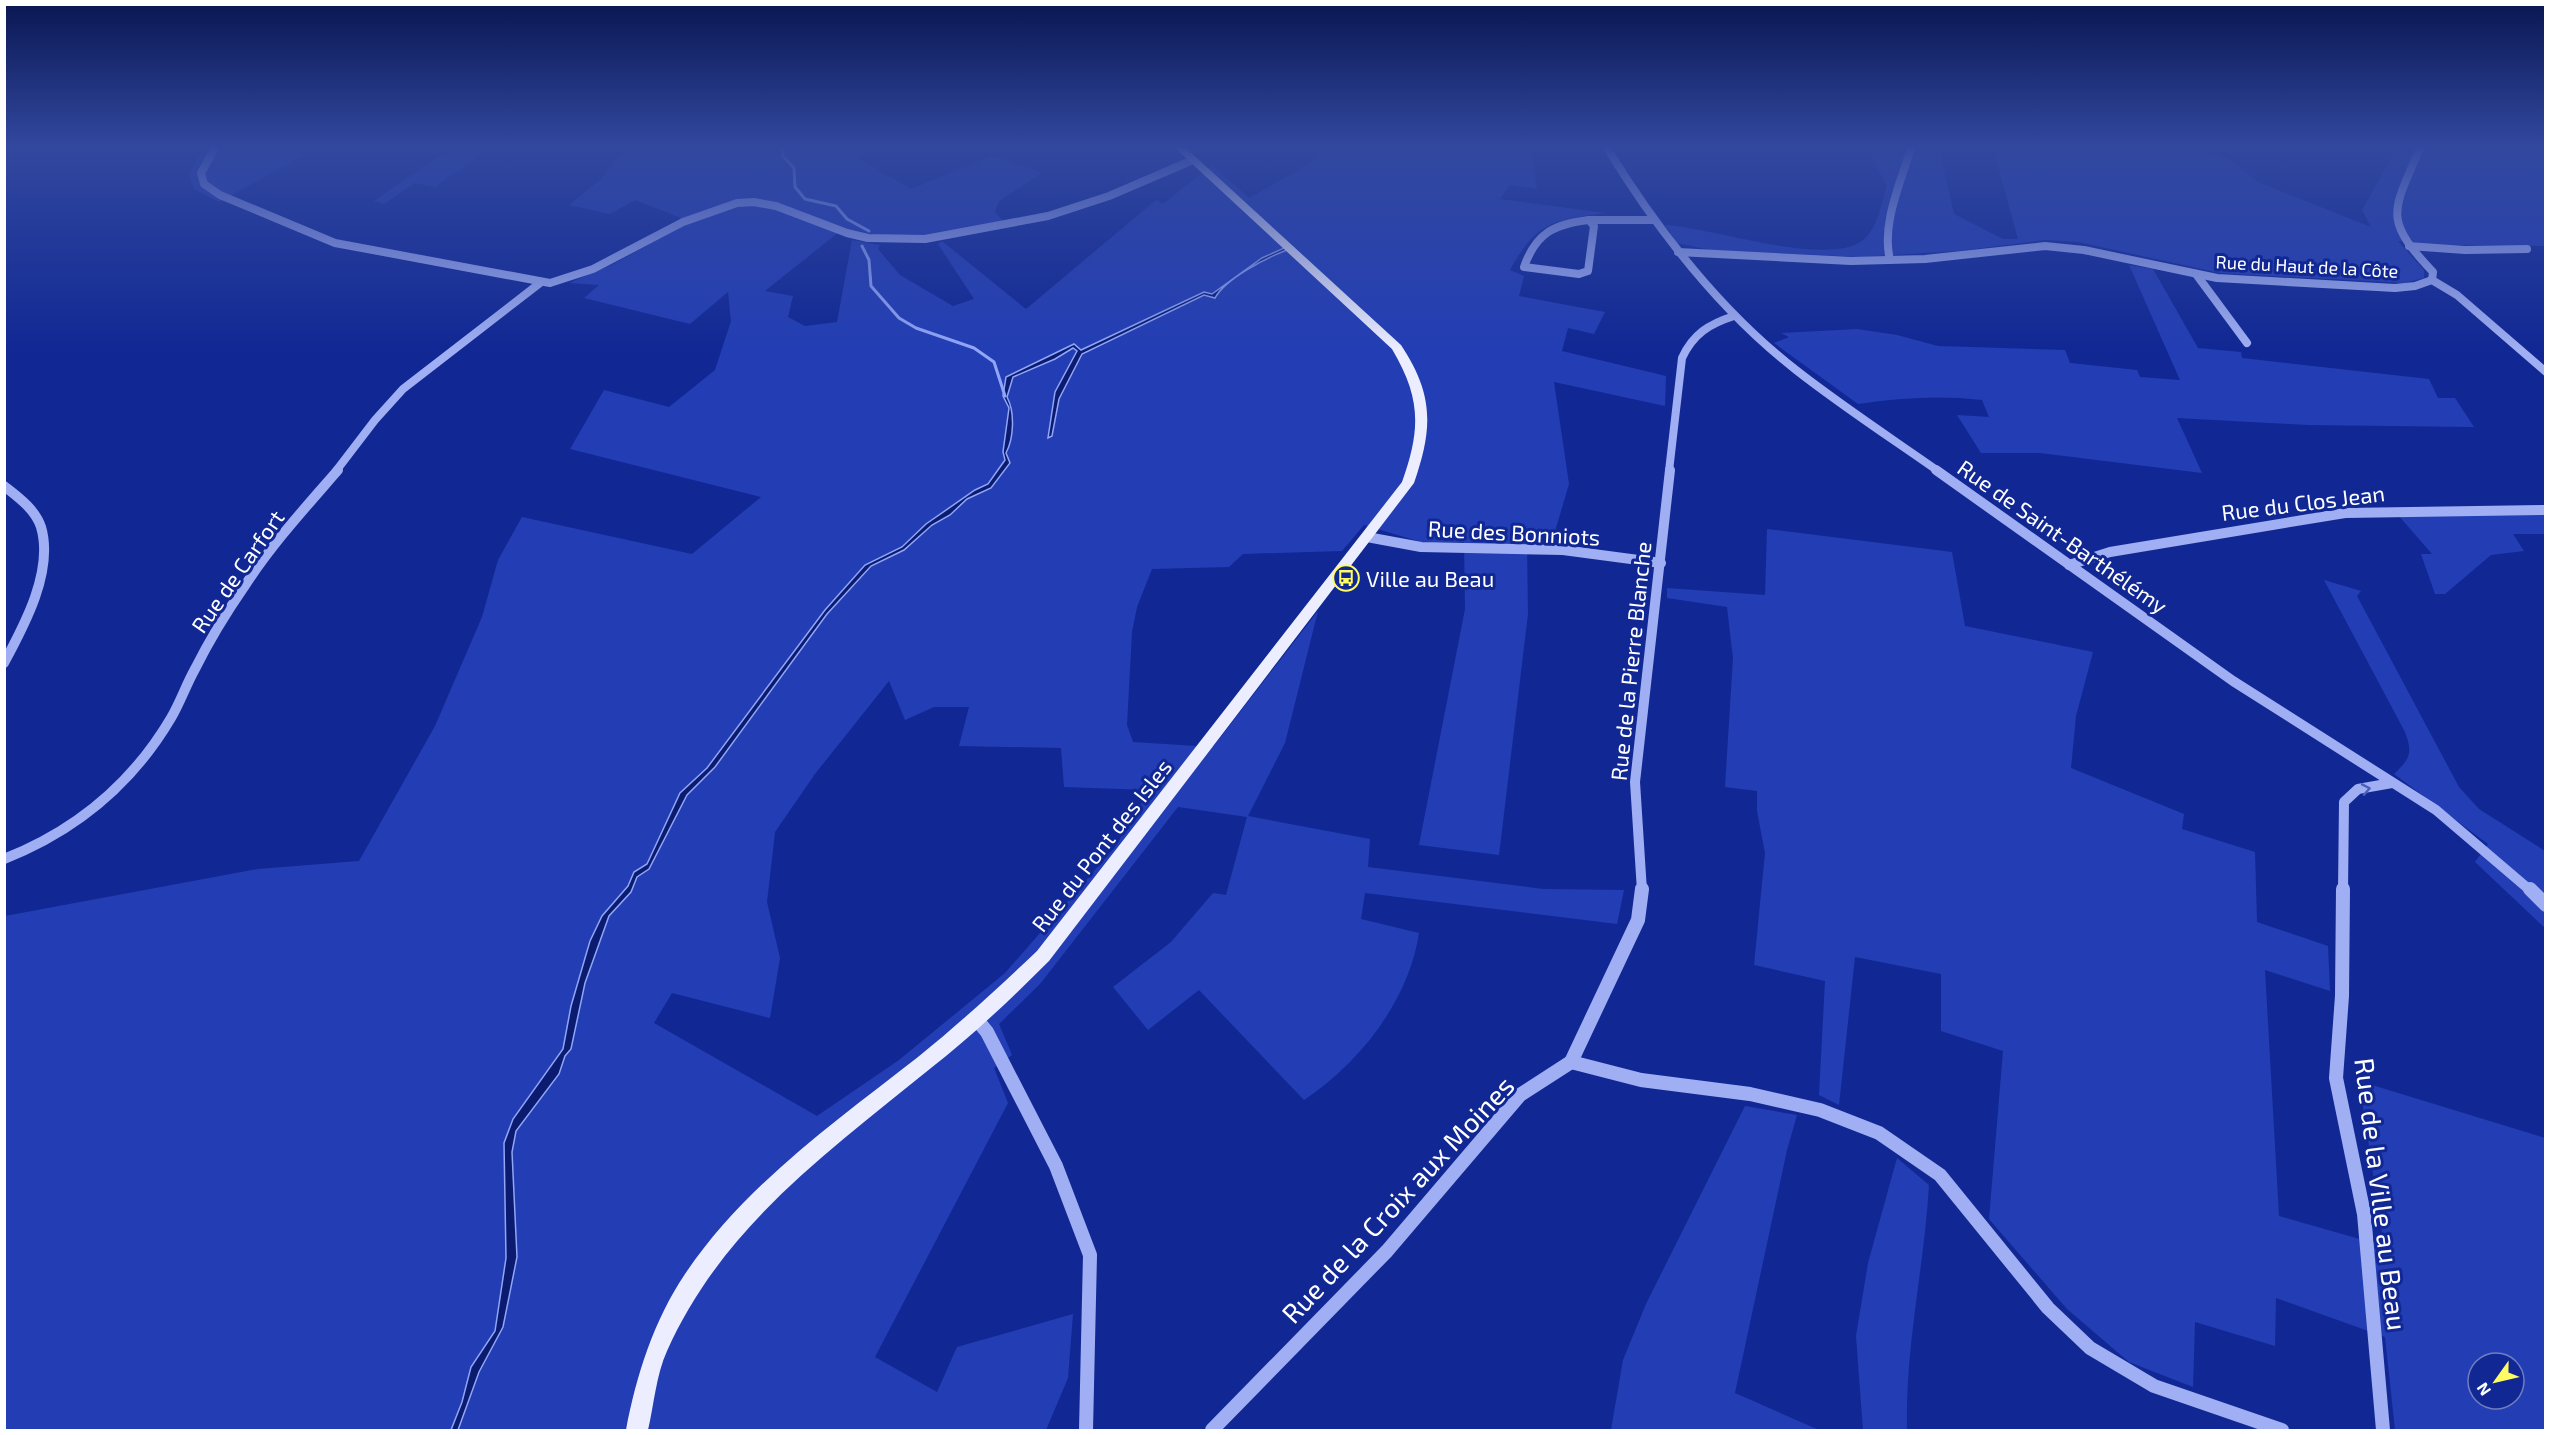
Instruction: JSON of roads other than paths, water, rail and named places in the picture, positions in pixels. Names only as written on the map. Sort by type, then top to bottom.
[{"type":"main road","name":"Rue du Pont des Isles","points":[[637,1431],[658,1343],[688,1286],[725,1238],[811,1152],[978,1021],[1043,956],[1408,483],[1420,452],[1424,428],[1423,398],[1413,372],[1397,347],[1254,215]]},
{"type":"street","points":[[266,215],[322,239],[365,251],[540,283],[573,277],[683,222],[703,215]]},
{"type":"street","points":[[800,215],[848,233],[868,237],[925,239],[1051,215]]},
{"type":"street","name":"Rue de Saint-Barthélémy","points":[[1649,215],[1734,316],[1796,370],[2233,681],[2436,810],[2477,843],[2546,905]]},
{"type":"street","points":[[1890,260],[1887,245],[1893,215]]},
{"type":"street","points":[[2397,215],[2399,232],[2433,272],[2432,280],[2457,295],[2546,372]]},
{"type":"street","points":[[1588,219],[1594,226],[1588,272],[1580,274],[1524,267],[1526,256],[1545,235],[1575,221],[1588,219],[1652,220]]},
{"type":"street","name":"Rue du Haut de la Côte","points":[[1678,252],[1851,261],[2064,246],[2125,256],[2196,274],[2396,287],[2424,285],[2432,280]]},
{"type":"street","points":[[2409,246],[2465,250],[2527,249]]},
{"type":"street","points":[[2196,274],[2247,343]]},
{"type":"street","name":"Rue de Carfort","points":[[4,859],[35,846],[89,814],[130,776],[171,718],[195,668],[243,588],[267,554],[340,467],[375,420],[403,389],[540,283]]},
{"type":"street","name":"Rue de la Pierre Blanche","points":[[1571,1062],[1638,920],[1642,887],[1635,782],[1682,358],[1690,338],[1700,329],[1734,316]]},
{"type":"street","points":[[4,486],[31,508],[41,528],[42,551],[40,579],[4,663]]},
{"type":"street","name":"Rue du Clos Jean","points":[[2069,565],[2110,552],[2345,513],[2546,510]]},
{"type":"street","name":"Rue des Bonniots","points":[[1367,537],[1421,547],[1563,550],[1661,563]]},
{"type":"street","name":"Rue de la Ville au Beau","points":[[2383,1431],[2364,1214],[2336,1078],[2342,996],[2344,802],[2358,789],[2392,783]]},
{"type":"street","points":[[978,1021],[987,1032],[1056,1166],[1090,1255],[1086,1431]]},
{"type":"street","points":[[1571,1062],[1641,1080],[1750,1094],[1820,1110],[1879,1133],[1941,1175],[2048,1308],[2090,1348],[2154,1386],[2282,1431]]},
{"type":"street","name":"Rue de la Croix aux Moines","points":[[1212,1431],[1387,1251],[1486,1132],[1520,1095],[1571,1062]]},
{"type":"waterway","points":[[844,215],[869,231]]},
{"type":"waterway","points":[[862,246],[869,260],[871,286],[899,318],[916,328],[974,348],[994,362],[1005,396]]},
{"type":"place","name":"Ville au Beau","points":[[1346,578]]}]
